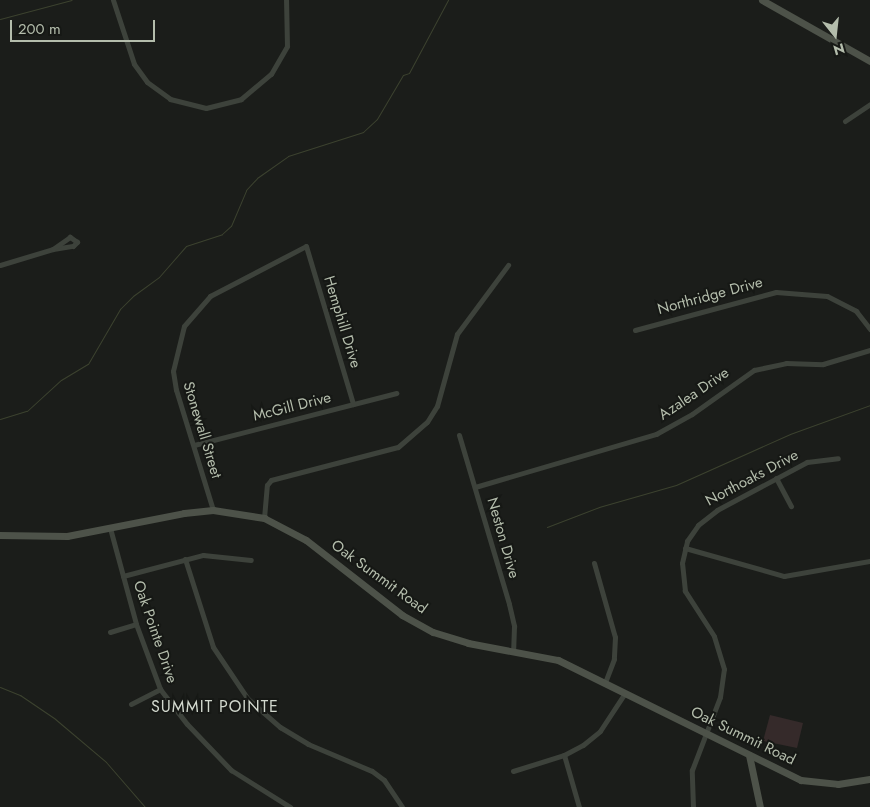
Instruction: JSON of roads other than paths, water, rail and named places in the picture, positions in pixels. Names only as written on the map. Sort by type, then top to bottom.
[{"type":"main road","points":[[762,0],[870,61]]},
{"type":"main road","name":"Oak Summit Road","points":[[0,536],[67,536],[213,510],[264,518],[306,540],[411,621],[468,643],[558,660],[749,755],[809,782],[838,784],[870,779]]},
{"type":"main road","points":[[749,755],[760,807]]},
{"type":"street","points":[[113,0],[134,64],[144,79],[170,99],[206,108],[241,99],[271,74],[288,46],[286,0]]},
{"type":"street","points":[[844,121],[870,104]]},
{"type":"street","name":"Hemphill Drive","points":[[306,246],[353,404]]},
{"type":"street","name":"Stonewall Street","points":[[213,510],[176,390],[173,371],[184,326],[210,296],[306,246]]},
{"type":"street","points":[[0,265],[53,249]]},
{"type":"street","points":[[264,518],[267,485],[271,480],[398,447],[427,422],[437,406],[457,334],[508,265]]},
{"type":"street","name":"Northridge Drive","points":[[634,330],[776,292],[827,296],[856,311],[870,329]]},
{"type":"street","name":"Azalea Drive","points":[[475,487],[656,434],[692,414],[754,370],[786,363],[823,364],[870,350]]},
{"type":"street","name":"McGill Drive","points":[[194,445],[396,393]]},
{"type":"street","name":"Neston Drive","points":[[459,435],[509,604],[514,626],[513,650]]},
{"type":"street","name":"Northoaks Drive","points":[[693,807],[692,770],[720,696],[724,669],[714,636],[685,591],[682,572],[685,548],[698,525],[711,514],[815,459],[838,458]]},
{"type":"street","points":[[776,478],[792,506]]},
{"type":"street","name":"Oak Pointe Drive","points":[[110,528],[136,624],[160,688],[186,724],[231,770],[290,807]]},
{"type":"street","points":[[685,548],[784,576],[870,561]]},
{"type":"street","points":[[123,576],[185,559],[221,555],[251,560]]},
{"type":"street","points":[[185,559],[213,647],[248,699],[280,727],[308,744],[372,771],[384,780],[402,807]]},
{"type":"street","points":[[594,563],[615,637],[614,659],[605,682]]},
{"type":"street","points":[[110,632],[136,624]]},
{"type":"street","points":[[131,704],[160,688]]},
{"type":"street","points":[[514,771],[564,756],[600,731],[625,692]]},
{"type":"street","points":[[564,756],[579,807]]},
{"type":"waterway","points":[[0,19],[72,0]]},
{"type":"waterway","points":[[0,419],[27,411],[61,380],[88,364],[120,309],[133,296],[159,277],[186,246],[222,234],[231,226],[246,190],[257,178],[288,156],[363,132],[377,119],[403,75],[409,73],[448,0]]},
{"type":"waterway","points":[[547,527],[599,507],[676,485],[790,434],[870,405]]},
{"type":"waterway","points":[[0,687],[20,695],[54,718],[106,762],[145,807]]},
{"type":"district","name":"SUMMIT POINTE","points":[[215,707]]}]
